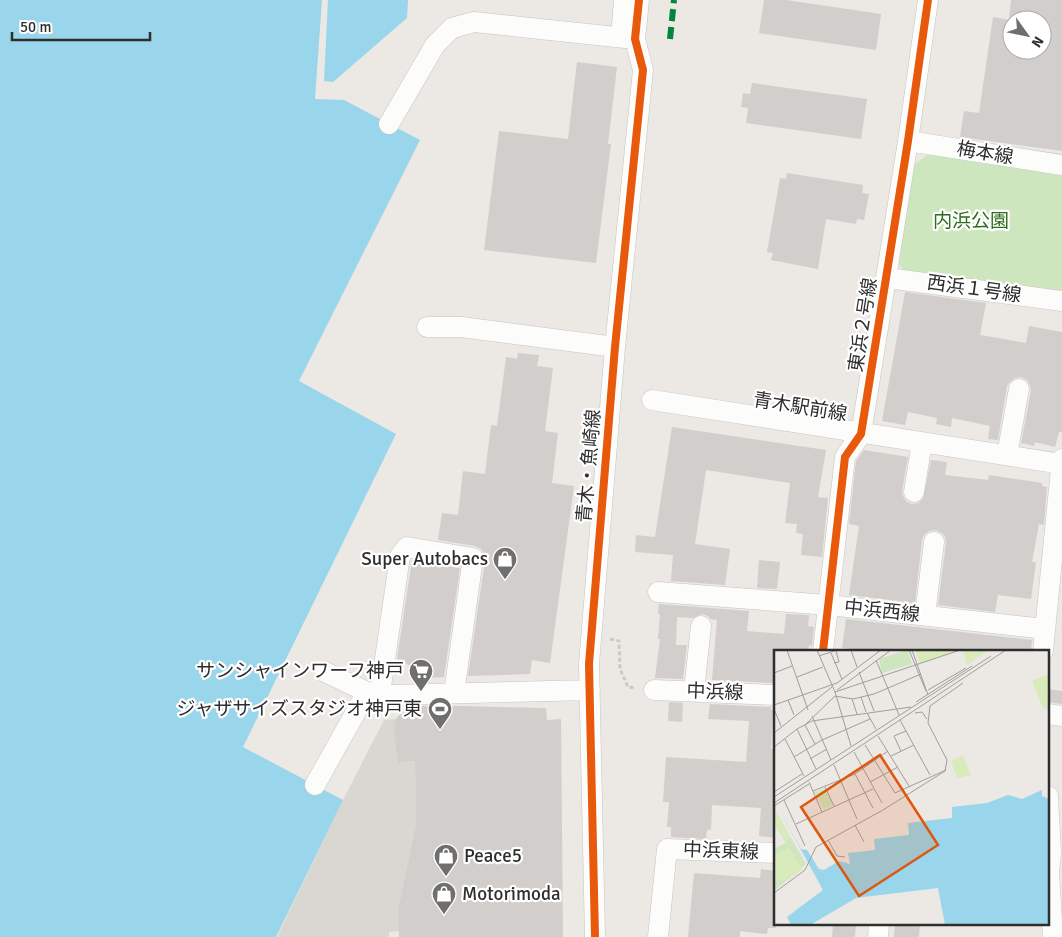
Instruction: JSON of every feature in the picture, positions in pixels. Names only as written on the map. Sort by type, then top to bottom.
[{"type":"street","points":[[389,124],[435,45],[452,28],[474,22],[628,38],[624,0]]},
{"type":"street","name":"青木・魚崎線","points":[[594,937],[589,664],[615,347],[643,70],[628,38],[639,0]]},
{"type":"street","name":"東浜２号線","points":[[823,650],[845,457],[862,434],[928,0]]},
{"type":"street","name":"梅本線","points":[[908,141],[1062,165]]},
{"type":"street","name":"西浜１号線","points":[[887,278],[1062,301]]},
{"type":"street","points":[[427,327],[461,327],[615,347]]},
{"type":"street","points":[[1007,455],[1019,389]]},
{"type":"street","name":"青木駅前線","points":[[652,400],[862,434],[1062,462]]},
{"type":"street","points":[[914,492],[922,442]]},
{"type":"street","points":[[1043,650],[1062,462]]},
{"type":"street","points":[[924,616],[934,542]]},
{"type":"street","points":[[315,785],[335,749],[373,692],[400,556],[407,548],[473,558],[454,693]]},
{"type":"street","name":"中浜西線","points":[[658,592],[829,605],[1045,629]]},
{"type":"street","points":[[694,691],[701,626]]},
{"type":"street","points":[[325,672],[373,692],[391,695],[590,690]]},
{"type":"street","name":"中浜線","points":[[654,690],[774,695]]},
{"type":"street","points":[[1050,822],[1053,861]]},
{"type":"street","name":"中浜東線","points":[[658,937],[667,849],[774,853]]},
{"type":"street","points":[[1050,888],[1053,937]]},
{"type":"street","points":[[878,937],[879,924]]},
{"type":"path","points":[[610,638],[619,641],[620,669],[628,688]]},
{"type":"green space","name":"内浜公園","points":[[929,154],[1062,175],[1062,295],[905,272],[896,260],[912,166]]},
{"type":"shaded area","points":[[396,719],[398,763],[415,761],[416,825],[398,909],[399,931],[389,932],[389,937],[277,937],[384,720]]},
{"type":"water","points":[[0,0],[322,0],[315,99],[344,100],[420,140],[299,381],[396,434],[243,747],[343,800],[276,937],[0,937]]},
{"type":"water","points":[[328,0],[408,0],[407,18],[333,82],[324,81]]},
{"type":"building","points":[[764,0],[786,0],[881,14],[876,50],[759,33]]},
{"type":"building","points":[[1011,0],[1062,0],[1062,151],[960,137],[964,111],[979,113],[993,17],[1002,19],[1002,60],[1052,60],[1052,10],[1010,10]]},
{"type":"building","points":[[577,62],[617,67],[608,144],[611,144],[596,263],[484,250],[499,131],[568,139]]},
{"type":"building","points":[[752,83],[867,99],[861,139],[746,123],[748,108],[741,107],[743,93],[750,94]]},
{"type":"building","points":[[787,173],[863,185],[862,193],[869,194],[864,220],[857,219],[856,224],[826,219],[818,269],[771,260],[773,253],[767,252],[780,178],[786,179]]},
{"type":"building","points":[[905,292],[986,303],[980,335],[1026,343],[1029,326],[1062,332],[1062,432],[1059,432],[1055,447],[1035,442],[1034,446],[1021,443],[1031,391],[1027,380],[1021,377],[1015,378],[1007,386],[998,440],[988,439],[990,426],[952,418],[951,427],[936,424],[937,418],[908,412],[905,425],[882,421]]},
{"type":"building","points":[[518,353],[539,355],[537,366],[553,368],[545,431],[558,433],[552,483],[574,486],[550,663],[532,660],[530,674],[468,676],[485,560],[481,549],[475,546],[438,540],[442,513],[458,515],[463,471],[485,474],[491,425],[497,426],[506,357],[517,359]]},
{"type":"building","points":[[672,427],[826,450],[818,497],[828,498],[822,557],[801,555],[803,534],[796,533],[797,524],[785,523],[790,483],[706,470],[695,544],[730,549],[725,585],[671,581],[673,555],[635,552],[636,535],[655,537]]},
{"type":"building","points":[[864,450],[908,457],[902,491],[906,501],[912,504],[918,503],[923,499],[931,460],[947,462],[945,475],[988,480],[989,475],[1042,483],[1042,486],[1047,487],[1044,525],[1039,524],[1032,562],[1036,562],[1031,599],[998,595],[995,612],[938,605],[946,543],[942,533],[935,530],[929,531],[922,540],[915,603],[849,595],[859,526],[849,524],[856,461]]},
{"type":"building","points":[[412,560],[460,568],[444,677],[428,678],[428,682],[414,683],[413,667],[397,659]]},
{"type":"building","points":[[759,560],[780,562],[777,589],[757,588]]},
{"type":"building","points":[[659,604],[749,611],[747,631],[784,634],[786,614],[809,615],[808,626],[814,627],[812,646],[809,645],[808,650],[774,650],[773,683],[712,680],[717,620],[710,619],[702,614],[693,618],[677,617],[676,645],[687,645],[683,679],[655,678],[660,639],[658,639],[660,614],[658,614]]},
{"type":"building","points":[[846,619],[1032,640],[1031,650],[860,650],[842,648]]},
{"type":"building","points":[[1050,689],[1062,691],[1062,704],[1050,702]]},
{"type":"building","points":[[669,702],[683,703],[682,722],[668,721]]},
{"type":"building","points":[[710,704],[771,707],[771,710],[773,710],[771,749],[774,750],[774,838],[759,836],[761,808],[712,805],[711,830],[707,830],[706,839],[671,837],[671,827],[667,827],[669,802],[663,802],[666,757],[746,762],[749,721],[708,719]]},
{"type":"building","points":[[414,706],[546,708],[547,720],[561,719],[563,937],[399,937],[398,909],[416,825],[415,761],[398,763],[394,728],[396,719],[402,712],[414,711]]},
{"type":"building","points":[[761,869],[774,871],[774,924],[776,924],[776,928],[768,928],[767,934],[740,931],[740,937],[688,937],[694,873],[760,878]]},
{"type":"building","points":[[833,924],[856,924],[855,937],[832,937]]},
{"type":"building","points":[[895,924],[920,924],[919,937],[894,937]]},
{"type":"marked path","points":[[670,39],[674,0]]},
{"type":"cycle path","points":[[595,937],[589,664],[615,347],[643,70],[635,39],[639,0]]},
{"type":"cycle path","points":[[823,650],[845,457],[861,434],[908,141],[928,0]]},
{"type":"place","name":"Super Autobacs","points":[[505,580]]},
{"type":"place","name":"サンシャインワーフ神戸","points":[[421,692]]},
{"type":"place","name":"ジャザサイズスタジオ神戸東","points":[[440,730]]},
{"type":"place","name":"Peace5","points":[[446,877]]},
{"type":"place","name":"Motorimoda","points":[[444,915]]}]
